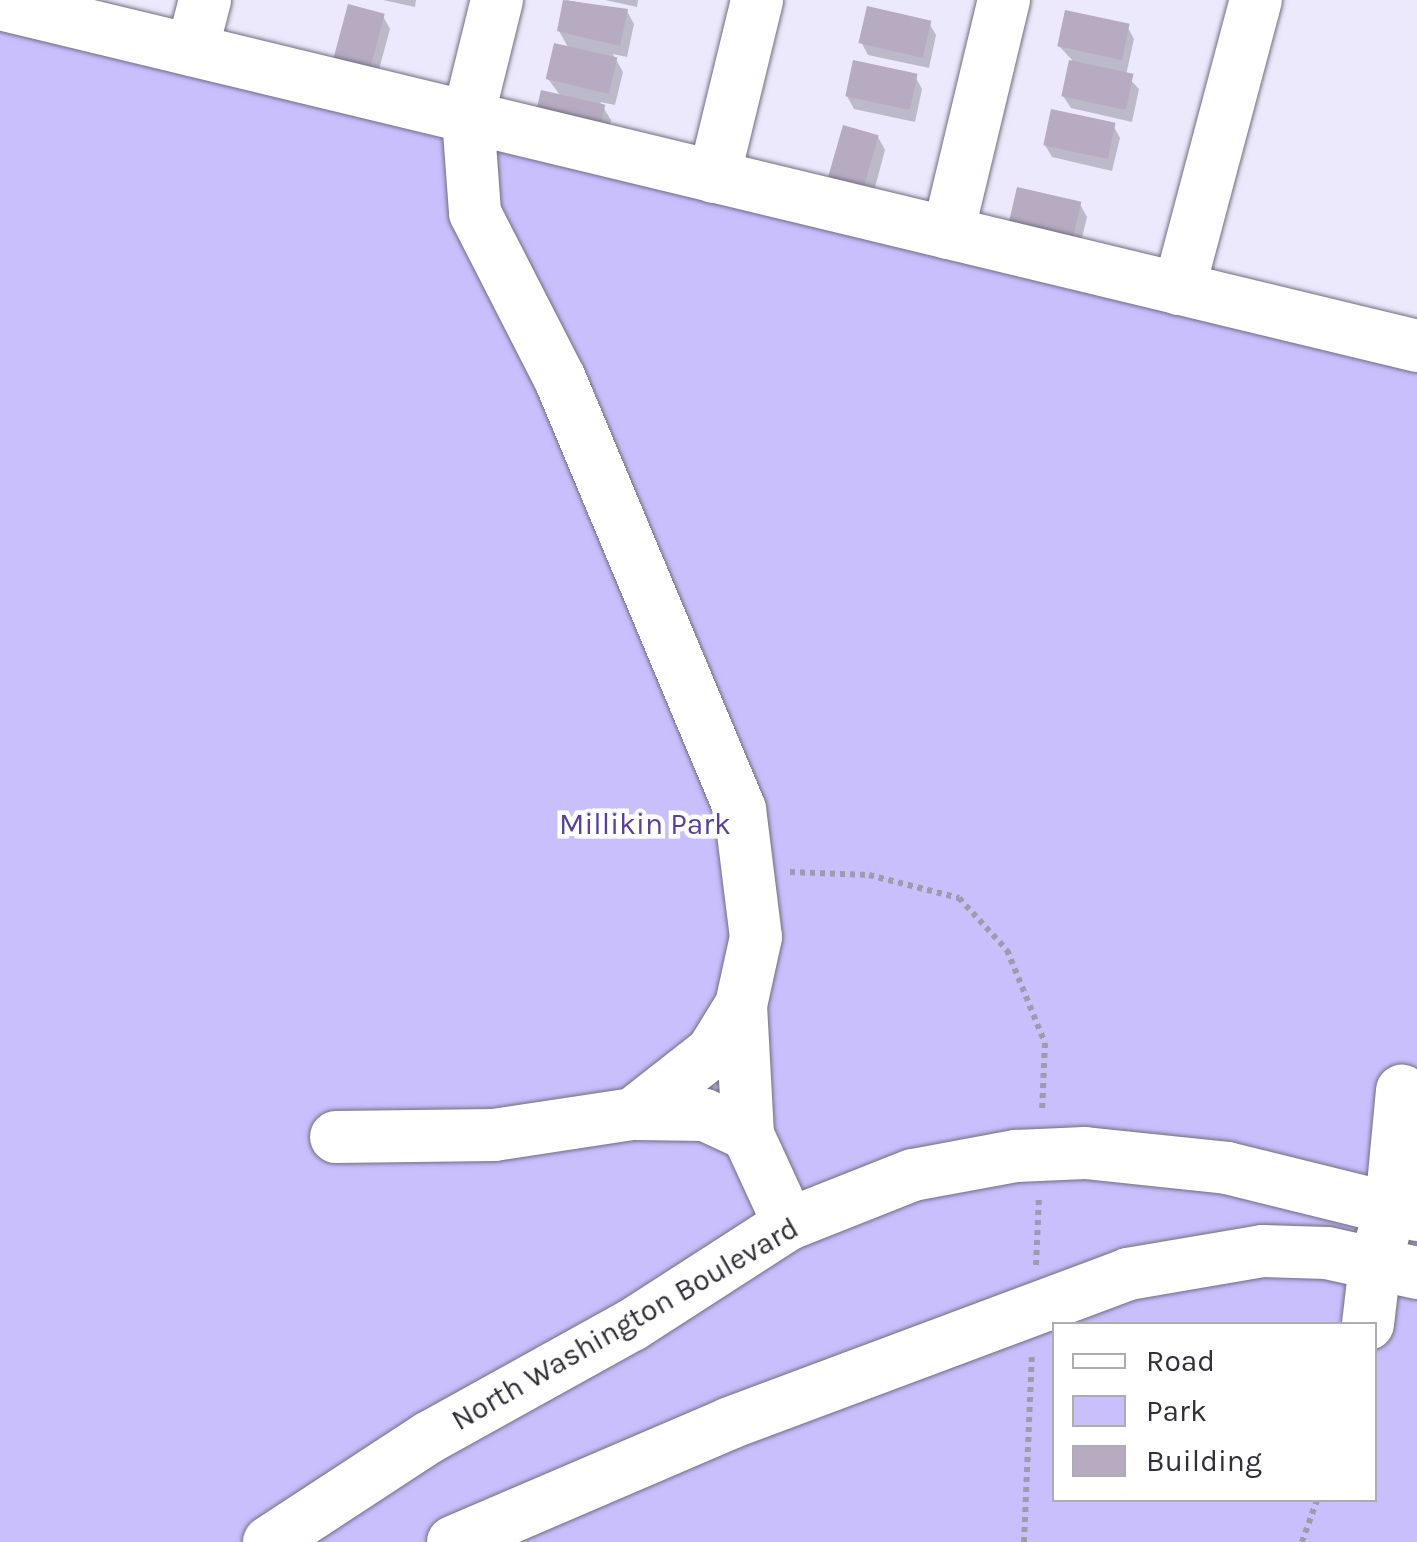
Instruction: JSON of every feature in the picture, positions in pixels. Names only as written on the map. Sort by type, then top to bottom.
[{"type":"street","points":[[192,50],[205,0]]},
{"type":"street","points":[[497,0],[468,117],[475,214],[560,379],[740,809],[756,937],[742,1005],[748,1135],[789,1224]]},
{"type":"street","points":[[714,176],[757,0]]},
{"type":"street","points":[[948,233],[1004,0]]},
{"type":"street","points":[[1179,289],[1256,0]]},
{"type":"street","points":[[0,4],[1417,346]]},
{"type":"street","points":[[633,1114],[712,1052],[742,1005]]},
{"type":"street","points":[[1369,1322],[1396,1269],[1404,1211],[1402,1091]]},
{"type":"street","points":[[336,1137],[494,1135],[633,1114],[706,1114],[748,1135]]},
{"type":"street","name":"North Washington Boulevard","points":[[269,1542],[428,1438],[632,1325],[789,1224],[913,1175],[1016,1156],[1085,1153],[1227,1168],[1404,1211]]},
{"type":"street","points":[[453,1542],[730,1423],[1128,1274],[1262,1252],[1327,1253],[1396,1269]]},
{"type":"path","points":[[747,870],[869,875],[958,898],[1006,950],[1046,1042],[1042,1124]]},
{"type":"path","points":[[1036,1276],[1039,1192]]},
{"type":"path","points":[[1024,1542],[1032,1345]]},
{"type":"path","points":[[1302,1542],[1316,1502]]},
{"type":"green space","name":"Millikin Park","points":[[0,4],[1417,346],[1417,1542],[0,1542]]},
{"type":"building","points":[[563,0],[628,9],[620,46],[557,31]]},
{"type":"building","points":[[348,4],[385,14],[368,78],[331,68]]},
{"type":"building","points":[[867,6],[931,21],[923,58],[858,43]]},
{"type":"building","points":[[1065,10],[1130,24],[1122,60],[1057,46]]},
{"type":"building","points":[[554,43],[617,58],[609,94],[546,79]]},
{"type":"building","points":[[853,60],[918,74],[910,110],[845,96]]},
{"type":"building","points":[[1069,60],[1134,74],[1126,110],[1061,96]]},
{"type":"building","points":[[541,90],[605,105],[597,142],[532,127]]},
{"type":"building","points":[[1051,109],[1116,123],[1108,159],[1043,145]]},
{"type":"building","points":[[843,125],[879,135],[860,199],[825,188]]},
{"type":"building","points":[[1017,187],[1081,202],[1073,239],[1008,224]]}]
